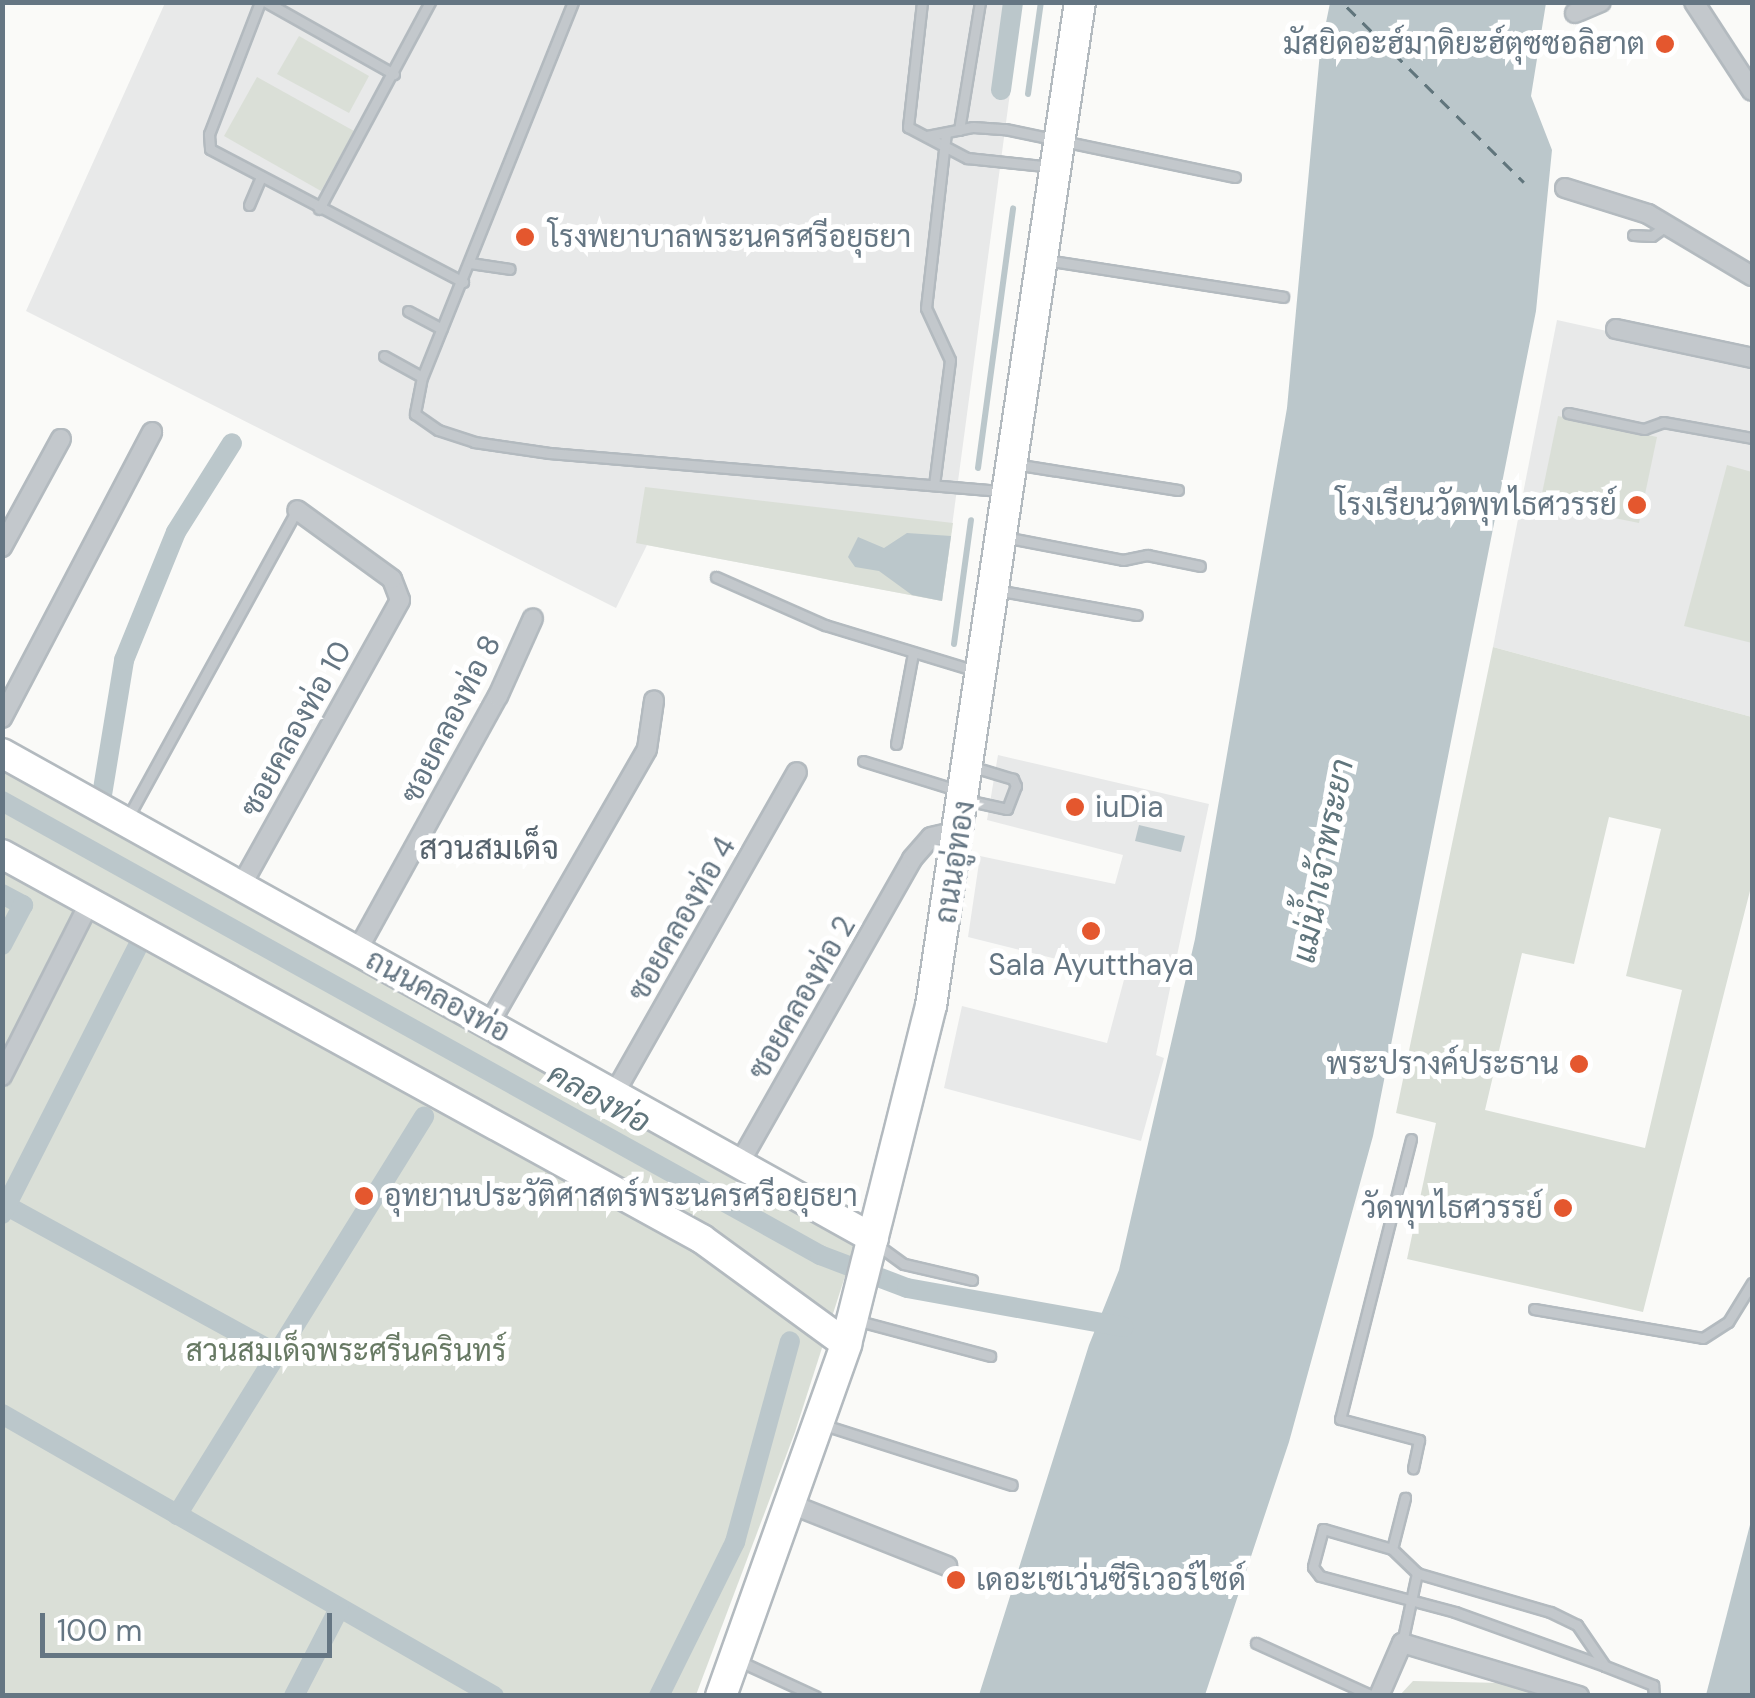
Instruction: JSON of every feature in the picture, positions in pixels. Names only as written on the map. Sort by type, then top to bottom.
[{"type":"main road","name":"ถนนอู่ทอง","points":[[720,1696],[793,1504],[852,1322],[931,1006],[966,798],[1080,2]]},
{"type":"street","points":[[1574,13],[1601,2]]},
{"type":"street","points":[[1694,2],[1752,90]]},
{"type":"street","points":[[1565,188],[1667,225],[1752,276]]},
{"type":"street","points":[[1616,329],[1752,358]]},
{"type":"street","points":[[2,718],[152,432]]},
{"type":"street","points":[[2,548],[61,439]]},
{"type":"street","name":"ซอยคลองท่อ 10","points":[[241,886],[400,600],[392,578],[297,510]]},
{"type":"street","name":"ซอยคลองท่อ 8","points":[[357,951],[498,696],[533,618]]},
{"type":"street","points":[[489,1024],[648,749],[654,701]]},
{"type":"street","name":"ถนนคลองท่อ","points":[[2,753],[740,1164],[873,1244]]},
{"type":"street","name":"ซอยคลองท่อ 4","points":[[614,1094],[797,772]]},
{"type":"street","name":"ซอยคลองท่อ 2","points":[[740,1164],[912,859],[966,798]]},
{"type":"street","points":[[2,854],[852,1322]]},
{"type":"street","points":[[2,1076],[90,902]]},
{"type":"street","points":[[793,1504],[947,1566]]},
{"type":"street","points":[[1376,1696],[1402,1643],[1580,1696]]},
{"type":"lane","points":[[394,74],[263,2],[208,134],[220,158],[462,282]]},
{"type":"lane","points":[[319,209],[430,2]]},
{"type":"lane","points":[[573,2],[422,377],[416,414],[438,430],[474,442],[934,484],[1010,478],[1178,490]]},
{"type":"lane","points":[[922,2],[908,127],[967,158],[1054,168]]},
{"type":"lane","points":[[958,130],[980,2]]},
{"type":"lane","points":[[927,136],[958,130],[1058,136],[1234,177]]},
{"type":"lane","points":[[934,484],[950,360],[926,308],[946,133]]},
{"type":"lane","points":[[248,205],[260,179]]},
{"type":"lane","points":[[1633,234],[1652,236],[1667,225]]},
{"type":"lane","points":[[1042,259],[1283,297]]},
{"type":"lane","points":[[470,263],[510,269]]},
{"type":"lane","points":[[408,311],[442,330]]},
{"type":"lane","points":[[384,356],[422,377]]},
{"type":"lane","points":[[1568,413],[1644,429],[1663,422],[1752,438]]},
{"type":"lane","points":[[126,821],[297,510]]},
{"type":"lane","points":[[1001,536],[1124,560],[1147,555],[1200,566]]},
{"type":"lane","points":[[716,577],[825,626],[982,673]]},
{"type":"lane","points":[[993,589],[1137,616]]},
{"type":"lane","points":[[896,744],[913,653]]},
{"type":"lane","points":[[863,761],[966,798],[1008,810],[1016,786],[1014,778],[966,798]]},
{"type":"lane","points":[[1411,1139],[1340,1419],[1419,1440],[1413,1468]]},
{"type":"lane","points":[[873,1244],[904,1264],[972,1280]]},
{"type":"lane","points":[[1534,1309],[1703,1338],[1728,1322],[1752,1284]]},
{"type":"lane","points":[[852,1322],[990,1356]]},
{"type":"lane","points":[[820,1424],[1012,1485]]},
{"type":"lane","points":[[1392,1549],[1405,1498]]},
{"type":"lane","points":[[1604,1666],[1577,1625],[1550,1612],[1417,1574],[1392,1549],[1323,1530],[1312,1567],[1320,1576],[1410,1601],[1604,1666],[1653,1685],[1654,1696]]},
{"type":"lane","points":[[1402,1643],[1417,1574]]},
{"type":"lane","points":[[1256,1643],[1376,1696]]},
{"type":"lane","points":[[736,1660],[815,1696]]},
{"type":"shaded area","name":"โรงพยาบาลพระนครศรีอยุธยา","points":[[165,3],[1022,3],[942,601],[647,545],[616,608],[26,311]]},
{"type":"shaded area","name":"โรงเรียนวัดพุทไธศวรรย์","points":[[1557,320],[1752,363],[1752,717],[1493,647]]},
{"type":"shaded area","points":[[998,755],[1209,804],[1156,1055],[1164,1058],[1141,1141],[944,1088],[962,1006],[1107,1043],[1125,976],[968,937],[980,856],[1115,884],[1123,855],[987,820]]},
{"type":"green space","points":[[299,36],[369,76],[349,113],[277,74]]},
{"type":"green space","points":[[257,77],[354,131],[321,191],[224,136]]},
{"type":"green space","points":[[1558,416],[1657,437],[1639,523],[1540,503]]},
{"type":"green space","points":[[1727,465],[1752,472],[1752,643],[1684,626]]},
{"type":"green space","points":[[645,487],[953,523],[942,601],[636,543]]},
{"type":"green space","points":[[1493,647],[1752,717],[1752,883],[1643,1312],[1407,1259],[1436,1123],[1396,1113]],"holes":[[[1609,817],[1661,829],[1626,976],[1682,990],[1645,1148],[1485,1110],[1522,953],[1574,964]]]},
{"type":"green space","name":"สวนสมเด็จพระศรีนครินทร์","points":[[2,766],[857,1239],[795,1432],[696,1695],[3,1695]]},
{"type":"green space","points":[[1413,1681],[1503,1683],[1548,1695],[1399,1696]]},
{"type":"water","name":"แม่น้ำเจ้าพระยา","points":[[1330,3],[1546,3],[1531,96],[1552,150],[1536,311],[1373,1136],[1289,1442],[1205,1695],[979,1695],[1089,1345],[1119,1270],[1195,939],[1287,408],[1320,52]]},
{"type":"water","points":[[907,533],[951,536],[942,601],[912,595],[879,571],[855,567],[848,557],[858,537],[884,548]]},
{"type":"water","points":[[1139,825],[1185,836],[1181,852],[1135,841]]},
{"type":"water","points":[[1752,1517],[1752,1695],[1706,1695]]},
{"type":"waterway","points":[[1001,90],[1013,2]]},
{"type":"waterway","points":[[1028,94],[1041,2]]},
{"type":"waterway","points":[[978,468],[1013,208]]},
{"type":"waterway","points":[[102,795],[124,660],[176,532],[232,443]]},
{"type":"waterway","points":[[954,644],[971,520]]},
{"type":"waterway","name":"คลองท่อ","points":[[2,801],[820,1255],[907,1288],[1124,1327]]},
{"type":"waterway","points":[[2,894],[23,905],[2,945]]},
{"type":"waterway","points":[[2,1214],[141,940]]},
{"type":"waterway","points":[[177,1515],[424,1116]]},
{"type":"waterway","points":[[7,1206],[277,1354]]},
{"type":"waterway","points":[[659,1696],[735,1542],[790,1341]]},
{"type":"waterway","points":[[2,1414],[494,1696]]},
{"type":"waterway","points":[[294,1696],[339,1609]]},
{"type":"ferry route","points":[[1347,7],[1524,182]]},
{"type":"place","name":"มัสยิดอะฮ์มาดิยะฮ์ตุซซอลิฮาต","points":[[1665,44]]},
{"type":"place","name":"โรงพยาบาลพระนครศรีอยุธยา","points":[[525,237]]},
{"type":"place","name":"โรงเรียนวัดพุทไธศวรรย์","points":[[1637,505]]},
{"type":"place","name":"iuDia","points":[[1075,807]]},
{"type":"place","name":"Sala Ayutthaya","points":[[1091,931]]},
{"type":"place","name":"พระปรางค์ประธาน","points":[[1579,1064]]},
{"type":"place","name":"อุทยานประวัติศาสตร์พระนครศรีอยุธยา","points":[[364,1196]]},
{"type":"place","name":"วัดพุทไธศวรรย์","points":[[1563,1208]]},
{"type":"place","name":"เดอะเซเว่นซีริเวอร์ไซด์","points":[[956,1580]]},
{"type":"district","name":"สวนสมเด็จ","points":[[489,848]]}]
